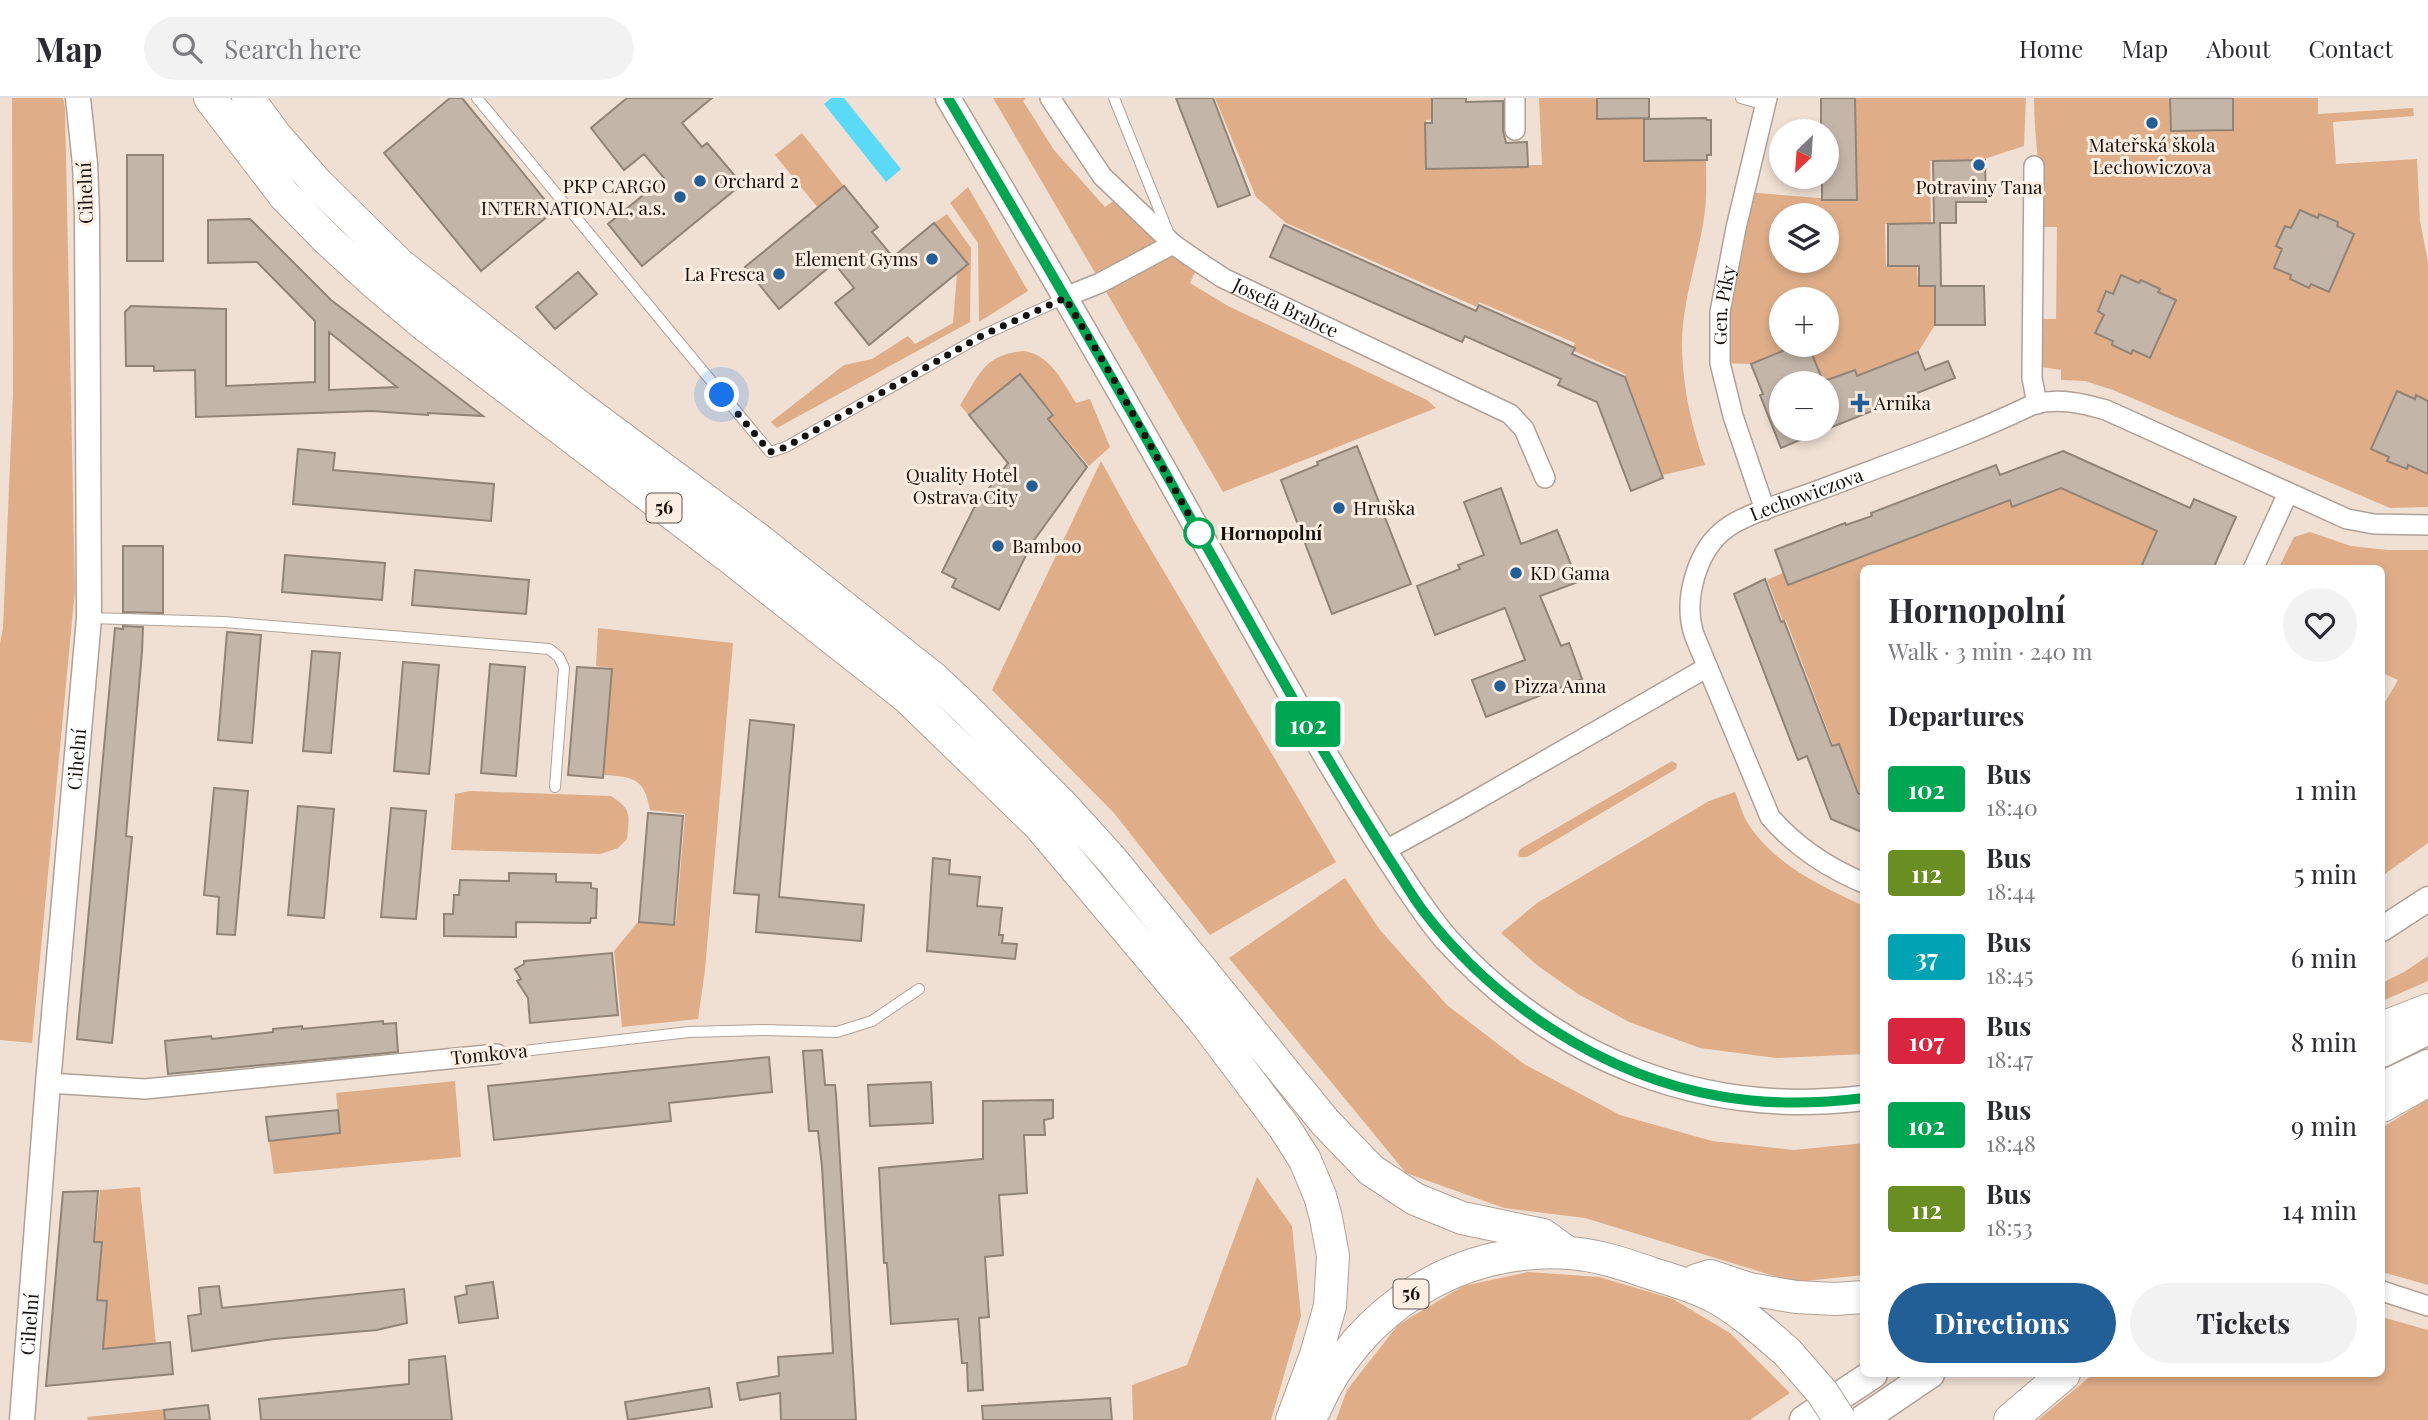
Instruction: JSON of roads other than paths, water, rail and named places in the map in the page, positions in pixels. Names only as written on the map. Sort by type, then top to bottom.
[{"type":"highway","name":"56","points":[[210,98],[284,195],[376,284],[426,326],[732,559],[908,698],[1039,825],[1204,1021],[1305,1160],[1326,1218],[1333,1256],[1330,1307],[1317,1355],[1292,1420]]},
{"type":"highway","name":"56","points":[[248,98],[275,135],[316,182],[399,264],[570,400],[759,540],[932,677],[1063,806],[1150,907],[1325,1122],[1371,1170],[1415,1199],[1439,1209],[1462,1218],[1543,1235],[1583,1255]]},
{"type":"highway","points":[[2385,1027],[2428,1010]]},
{"type":"highway","points":[[2385,1104],[2428,1080]]},
{"type":"highway","name":"56","points":[[1310,1420],[1345,1353],[1372,1324],[1412,1293],[1469,1265],[1534,1253],[1583,1255],[1699,1284],[1753,1322],[1787,1352],[1822,1392],[1825,1412]]},
{"type":"highway","points":[[1699,1284],[1796,1297],[1860,1297]]},
{"type":"highway","points":[[2010,1420],[2060,1377]]},
{"type":"main road","points":[[2385,1052],[2428,1030]]},
{"type":"main road","points":[[2385,1085],[2428,1064]]},
{"type":"main road","points":[[1825,1412],[1869,1377]]},
{"type":"main road","points":[[1862,1420],[1926,1377]]},
{"type":"street","name":"Cihelní","points":[[22,1420],[48,1083],[89,618],[87,214],[78,98]]},
{"type":"street","points":[[948,98],[1113,378],[1355,807],[1422,909],[1469,962],[1523,1008],[1556,1031],[1607,1060],[1669,1084],[1720,1097],[1776,1102],[1860,1098]]},
{"type":"street","name":"Josefa Brabce","points":[[1051,98],[1102,176],[1173,244],[1223,278],[1510,414],[1524,429],[1545,478]]},
{"type":"street","points":[[1515,98],[1516,130]]},
{"type":"street","name":"Gen. Píky","points":[[1765,510],[1733,416],[1720,363],[1720,312],[1736,228],[1766,101]]},
{"type":"street","points":[[2034,166],[2032,378],[2037,404]]},
{"type":"street","points":[[1065,298],[1173,244]]},
{"type":"street","name":"Lechowiczova","points":[[1860,881],[1811,854],[1785,834],[1770,817],[1692,632],[1691,595],[1698,571],[1704,554],[1729,526],[1935,447],[2037,404],[2070,400],[2106,410],[2347,519],[2374,524],[2428,525]]},
{"type":"street","points":[[2255,565],[2288,493]]},
{"type":"street","points":[[1384,851],[1468,806],[1706,668]]},
{"type":"street","points":[[2385,927],[2428,899]]},
{"type":"street","name":"Tomkova","points":[[48,1083],[145,1089],[496,1054]]},
{"type":"street","points":[[2385,1292],[2428,1306]]},
{"type":"lane","points":[[477,98],[770,452],[786,447],[983,335],[1065,298]]},
{"type":"lane","points":[[1114,98],[1173,244]]},
{"type":"lane","points":[[1741,98],[1766,101]]},
{"type":"lane","points":[[89,618],[225,622],[549,649],[559,657],[564,668],[555,787]]},
{"type":"lane","name":"Tomkova","points":[[496,1054],[689,1032],[837,1032],[872,1021],[919,989]]},
{"type":"water","points":[[831,98],[844,98],[901,169],[886,182],[824,104]]},
{"type":"place","name":"Mateřská škola Lechowiczova","points":[[2152,123]]},
{"type":"place","name":"Potraviny Tana","points":[[1979,165]]},
{"type":"place","name":"Orchard 2","points":[[700,181]]},
{"type":"place","name":"PKP CARGO INTERNATIONAL, a.s.","points":[[680,197]]},
{"type":"place","name":"Element Gyms","points":[[932,259]]},
{"type":"place","name":"La Fresca","points":[[779,274]]},
{"type":"place","name":"Arnika","points":[[1860,403]]},
{"type":"place","name":"Quality Hotel Ostrava City","points":[[1032,486]]},
{"type":"place","name":"Hruška","points":[[1339,508]]},
{"type":"place","name":"Hornopolní","points":[[1199,533]]},
{"type":"place","name":"Bamboo","points":[[998,546]]},
{"type":"place","name":"KD Gama","points":[[1516,573]]},
{"type":"place","name":"Pizza Anna","points":[[1500,686]]}]
